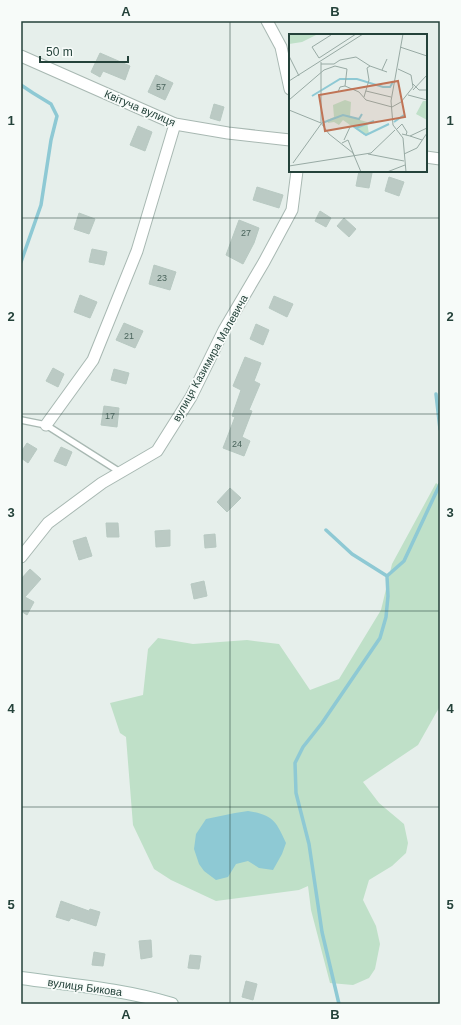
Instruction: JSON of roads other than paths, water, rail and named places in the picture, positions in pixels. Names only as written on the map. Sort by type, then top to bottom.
[{"type":"street","points":[[267,21],[281,47],[289,84]]},
{"type":"street","name":"Квітуча вулиця","points":[[21,56],[175,124],[228,133],[289,140]]},
{"type":"street","points":[[46,425],[94,360],[137,252],[175,124]]},
{"type":"street","points":[[427,157],[440,159]]},
{"type":"street","name":"вулиця Казимира Малевича","points":[[21,557],[48,523],[102,483],[158,451],[191,397],[224,330],[264,262],[292,210],[297,172]]},
{"type":"street","name":"вулиця Бикова","points":[[21,978],[88,986],[156,999],[172,1004]]},
{"type":"lane","points":[[21,420],[46,425],[120,472]]},
{"type":"water","points":[[248,811],[263,815],[273,820],[286,843],[282,854],[273,870],[259,868],[248,861],[236,864],[228,877],[216,880],[204,871],[199,864],[194,849],[196,834],[206,819]]},
{"type":"waterway","points":[[21,85],[51,104],[57,116],[51,140],[41,205],[21,262]]},
{"type":"waterway","points":[[436,394],[440,429]]},
{"type":"waterway","points":[[387,576],[404,561],[440,484]]},
{"type":"waterway","points":[[326,530],[352,554],[387,576],[388,596],[386,617],[380,638],[322,723],[303,747],[295,763],[296,793],[309,844],[322,932],[339,1004]]}]
